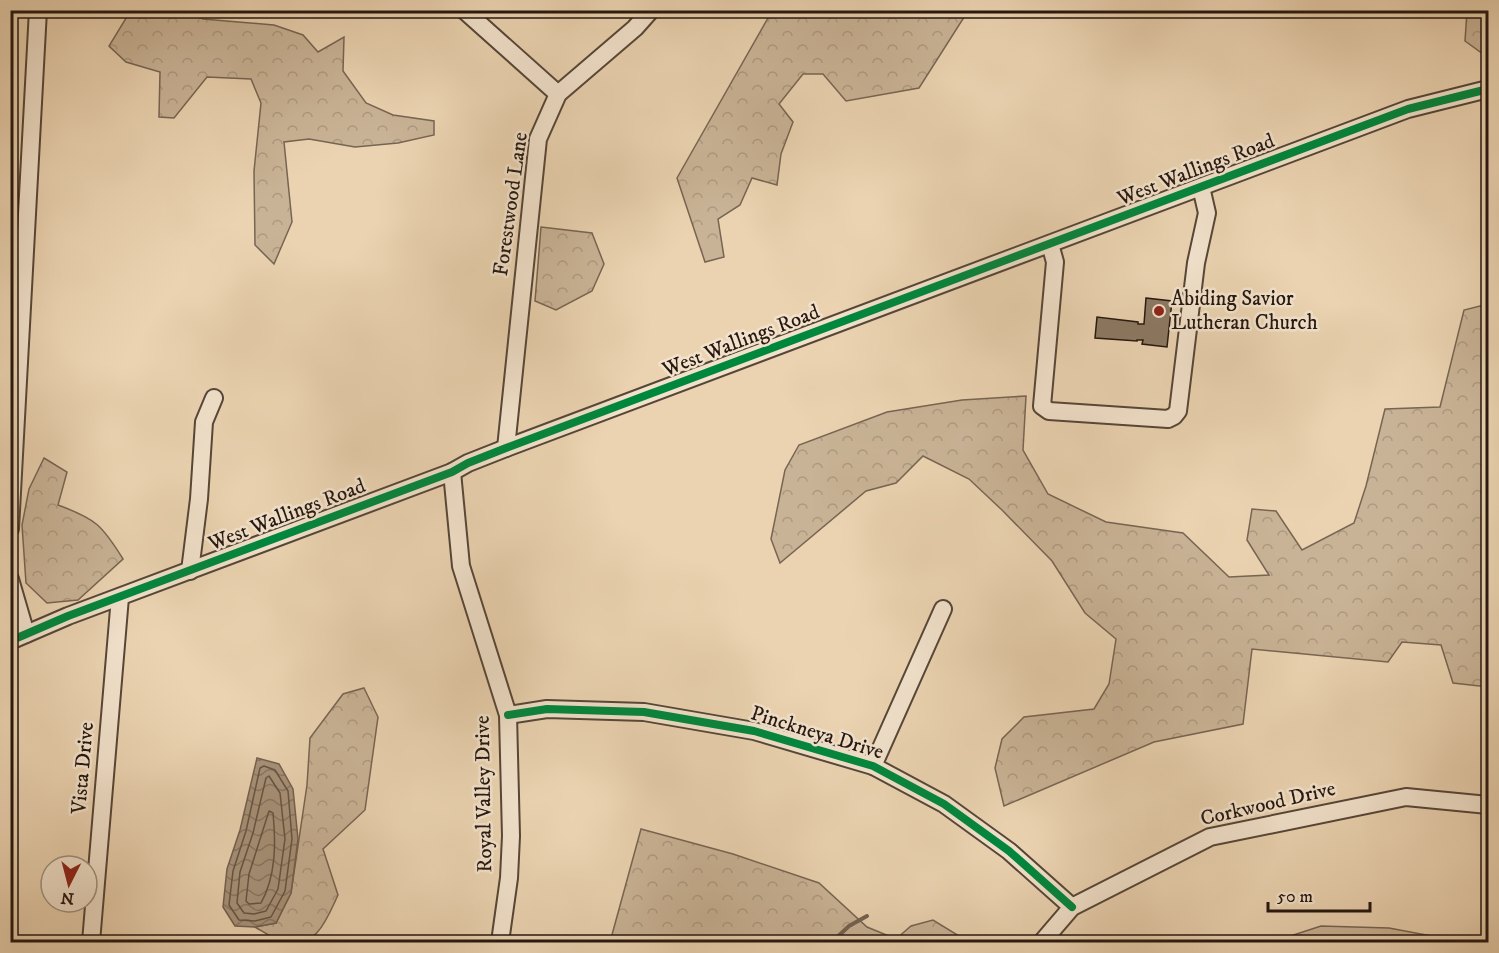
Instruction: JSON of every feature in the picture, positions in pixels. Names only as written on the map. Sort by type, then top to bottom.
[{"type":"street","points":[[10,529],[38,10]]},
{"type":"street","points":[[464,10],[558,94]]},
{"type":"street","name":"Forestwood Lane","points":[[506,448],[538,139],[558,94],[635,28],[651,10]]},
{"type":"street","name":"West Wallings Road","points":[[18,638],[68,616],[452,472],[506,448],[1408,109],[1488,89]]},
{"type":"street","points":[[1050,244],[1055,262],[1041,406],[1049,411],[1168,419],[1178,411],[1196,263],[1207,213],[1201,187]]},
{"type":"street","points":[[190,571],[199,499],[204,422],[214,398]]},
{"type":"street","name":"Royal Valley Drive","points":[[452,472],[461,566],[508,716],[511,836],[509,878],[500,942]]},
{"type":"street","points":[[10,579],[18,638]]},
{"type":"street","name":"Vista Drive","points":[[91,942],[120,597]]},
{"type":"street","points":[[873,766],[943,609]]},
{"type":"street","name":"Pinckneya Drive","points":[[508,716],[547,709],[644,712],[754,731],[873,766],[944,804],[1009,851],[1072,908]]},
{"type":"street","name":"Corkwood Drive","points":[[1072,908],[1210,837],[1406,797],[1488,805]]},
{"type":"street","points":[[1042,942],[1072,908]]},
{"type":"green space","points":[[131,10],[190,11],[203,19],[274,25],[303,35],[318,52],[344,37],[343,71],[366,103],[393,115],[434,121],[434,135],[398,143],[355,147],[309,139],[284,142],[292,222],[274,264],[255,245],[254,171],[261,103],[251,79],[207,77],[174,118],[159,117],[160,72],[126,62],[109,46]]},
{"type":"green space","points":[[772,11],[968,11],[919,88],[846,101],[823,74],[803,74],[779,104],[793,122],[781,154],[777,185],[752,178],[740,205],[718,219],[724,257],[705,262],[677,178]]},
{"type":"green space","points":[[1467,11],[1488,11],[1488,54],[1483,54],[1465,41]]},
{"type":"green space","points":[[541,227],[592,233],[604,264],[592,291],[556,310],[535,301]]},
{"type":"green space","points":[[1488,304],[1488,687],[1453,683],[1441,645],[1402,642],[1388,662],[1252,649],[1243,724],[1154,742],[1004,806],[995,768],[1002,739],[1024,717],[1094,709],[1109,684],[1116,639],[1085,613],[1052,561],[969,479],[923,456],[896,483],[866,491],[780,563],[771,539],[785,470],[799,445],[887,412],[962,400],[1026,396],[1023,450],[1048,494],[1106,522],[1183,533],[1229,577],[1269,575],[1247,540],[1252,509],[1276,511],[1302,550],[1354,523],[1366,486],[1385,409],[1440,407],[1464,310]]},
{"type":"green space","points":[[44,458],[67,472],[58,505],[97,524],[123,559],[78,600],[47,603],[26,583],[22,525],[29,489]]},
{"type":"green space","points":[[364,688],[378,717],[365,810],[323,849],[338,895],[325,922],[313,936],[297,943],[282,941],[255,927],[276,923],[291,893],[307,785],[310,738],[343,694]]},
{"type":"green space","points":[[641,829],[733,854],[819,883],[867,927],[896,939],[911,926],[933,920],[964,939],[962,942],[610,942]]},
{"type":"green space","points":[[1321,926],[1389,928],[1453,940],[1488,938],[1488,942],[1272,942]]},
{"type":"water","points":[[257,758],[279,764],[293,789],[298,839],[291,893],[276,923],[255,927],[235,926],[223,907],[227,869],[240,830]]},
{"type":"building","points":[[1146,298],[1172,301],[1167,347],[1142,344],[1143,340],[1095,338],[1097,317],[1144,324]]},
{"type":"waterway","points":[[832,942],[849,926],[867,916]]},
{"type":"cycle path","points":[[10,641],[68,616],[452,472],[506,448],[1408,109],[1488,89]]},
{"type":"cycle path","points":[[508,715],[547,709],[644,712],[754,731],[873,766],[944,804],[1009,851],[1072,907]]},
{"type":"place","name":"Abiding Savior Lutheran Church","points":[[1159,311]]}]
